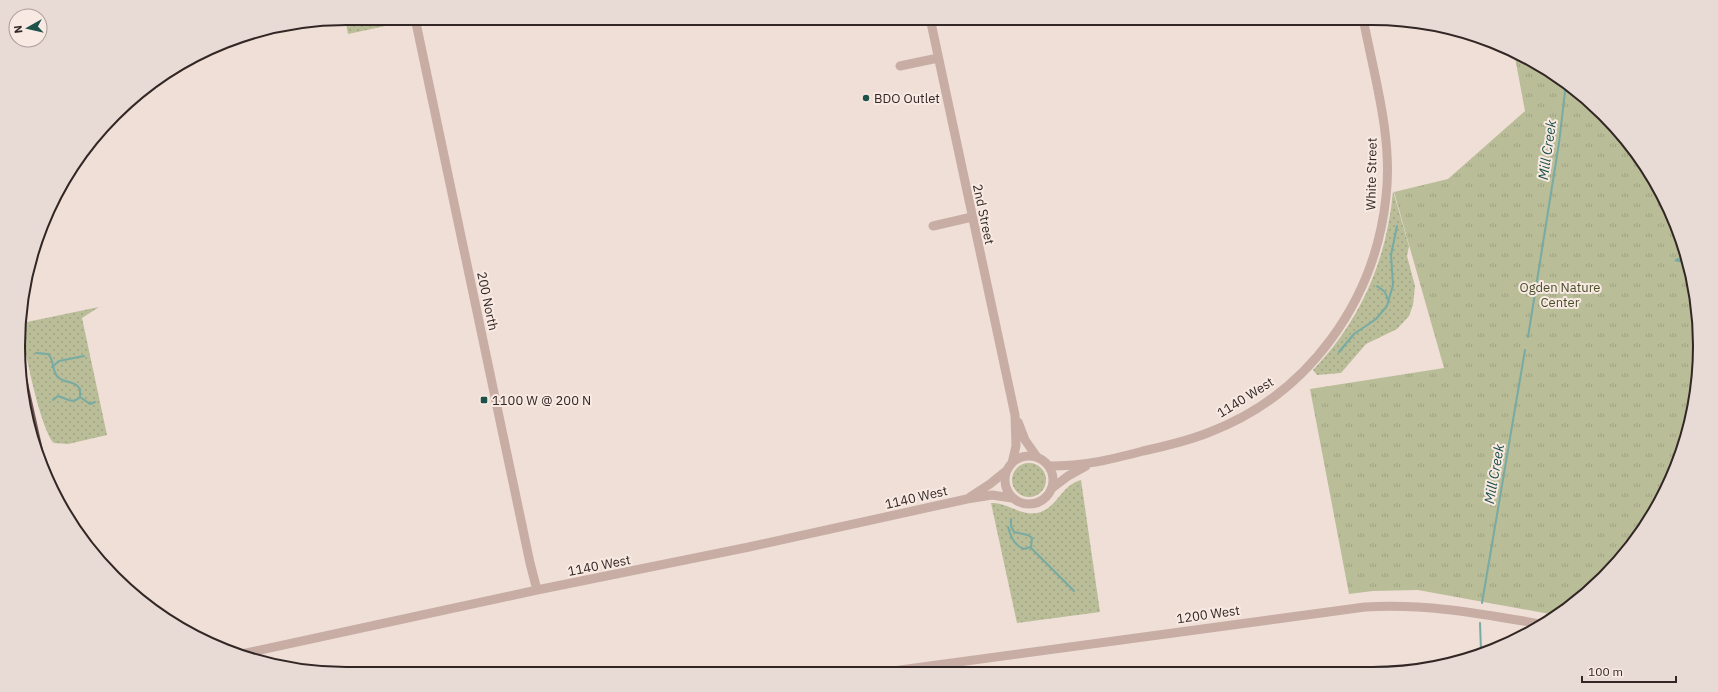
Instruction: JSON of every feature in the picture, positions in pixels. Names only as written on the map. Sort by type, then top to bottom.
[{"type":"street","name":"200 North","points":[[416,25],[537,590]]},
{"type":"street","name":"2nd Street","points":[[931,25],[1015,415],[1025,440],[1037,458]]},
{"type":"street","name":"White Street","points":[[1364,25],[1387,148],[1386,196],[1382,226],[1365,281]]},
{"type":"street","points":[[900,66],[938,58]]},
{"type":"street","points":[[933,226],[972,217]]},
{"type":"street","name":"1140 West","points":[[1051,489],[1068,476],[1090,465],[1196,437],[1238,419],[1264,403],[1291,382],[1313,362],[1348,316],[1365,281]]},
{"type":"street","name":"2nd Street","points":[[1012,463],[1016,446],[1015,415]]},
{"type":"street","points":[[1025,457],[1037,458],[1049,466],[1053,482],[1051,489],[1041,501],[1034,504],[1019,502],[1012,498],[1005,485],[1006,471],[1012,463],[1025,457]]},
{"type":"street","name":"1140 West","points":[[1049,466],[1090,465]]},
{"type":"street","name":"1140 West","points":[[967,499],[990,484],[1006,471]]},
{"type":"street","name":"1140 West","points":[[250,652],[537,590],[926,509],[967,499],[992,495],[1012,498]]},
{"type":"street","name":"1200 West","points":[[921,667],[1365,607],[1420,606],[1464,611],[1534,623]]},
{"type":"green space","points":[[346,25],[390,25],[348,34]]},
{"type":"green space","name":"Ogden Nature Center","points":[[1515,59],[1567,91],[1599,119],[1627,151],[1639,168],[1669,223],[1687,283],[1693,346],[1687,409],[1669,469],[1639,524],[1613,558],[1584,587],[1549,614],[1418,590],[1373,591],[1349,594],[1310,389],[1444,368],[1394,192],[1448,179],[1525,111]]},
{"type":"green space","points":[[1393,191],[1409,246],[1407,256],[1415,286],[1413,305],[1409,316],[1397,329],[1366,344],[1341,373],[1317,375],[1313,370],[1331,350],[1346,329],[1357,311],[1375,273],[1387,233]]},
{"type":"green space","points":[[99,307],[82,318],[107,435],[68,444],[54,443],[44,422],[33,386],[25,349],[26,322]]},
{"type":"green space","points":[[1026,463],[1032,463],[1041,468],[1045,474],[1045,486],[1041,492],[1032,497],[1026,497],[1017,492],[1012,483],[1012,477],[1017,468]]},
{"type":"green space","points":[[1081,480],[1100,612],[1017,623],[991,503],[997,503],[1025,513],[1037,513],[1050,507],[1068,487]]},
{"type":"water","points":[[1677,258],[1681,259],[1682,263],[1674,261]]},
{"type":"waterway","name":"Mill Creek","points":[[1528,337],[1559,143],[1565,90]]},
{"type":"waterway","points":[[1339,352],[1354,334],[1376,319],[1387,306],[1393,285],[1391,255],[1397,226]]},
{"type":"waterway","points":[[1377,286],[1385,292],[1388,300]]},
{"type":"waterway","name":"Mill Creek","points":[[1482,603],[1525,350]]},
{"type":"waterway","points":[[36,353],[48,354],[52,359],[54,372],[56,375],[64,381],[75,384],[80,389],[80,397],[77,399],[72,401],[58,396],[53,400]]},
{"type":"waterway","points":[[52,367],[59,361],[84,356]]},
{"type":"waterway","points":[[80,397],[90,404],[95,402]]},
{"type":"waterway","points":[[1008,527],[1015,543],[1024,549],[1031,547],[1032,538],[1028,535],[1014,532],[1011,526],[1011,519]]},
{"type":"waterway","points":[[1031,548],[1074,591]]},
{"type":"waterway","name":"Mill Creek","points":[[1480,623],[1481,648]]},
{"type":"place","name":"BDO Outlet","points":[[866,98]]},
{"type":"place","name":"1100 W @ 200 N","points":[[484,400]]}]
